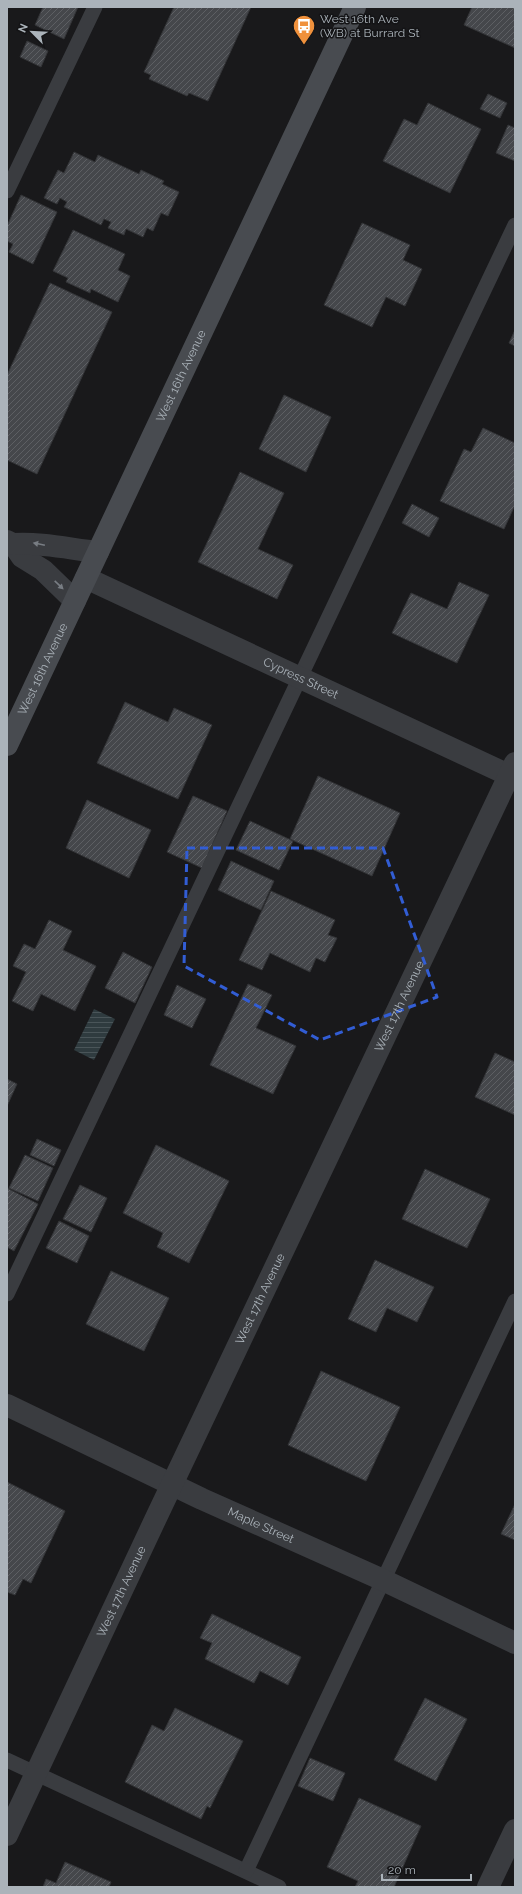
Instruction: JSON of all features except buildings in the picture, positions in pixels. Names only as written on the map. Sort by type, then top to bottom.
[{"type":"main road","name":"West 16th Avenue","points":[[7,745],[355,7]]},
{"type":"street","points":[[10,542],[32,542],[53,547],[98,552]]},
{"type":"street","points":[[10,542],[22,557],[42,570],[75,601]]},
{"type":"street","name":"Cypress Street","points":[[86,578],[300,677],[513,772]]},
{"type":"street","name":"West 17th Avenue","points":[[7,1835],[172,1484],[513,772]]},
{"type":"street","name":"Maple Street","points":[[7,1405],[172,1484],[383,1580],[515,1644]]},
{"type":"street","points":[[488,1887],[515,1830]]},
{"type":"lane","points":[[7,192],[95,7]]},
{"type":"lane","points":[[7,1294],[515,225]]},
{"type":"lane","points":[[246,1871],[515,1301]]},
{"type":"lane","points":[[7,1760],[280,1887]]},
{"type":"highlighted area","points":[[187,848],[383,848],[437,997],[320,1040],[184,966]]},
{"type":"shaded area","points":[[94,1009],[115,1019],[94,1060],[74,1050]]},
{"type":"place","name":"West 16th Ave (WB) at Burrard St","points":[[304,46]]}]
